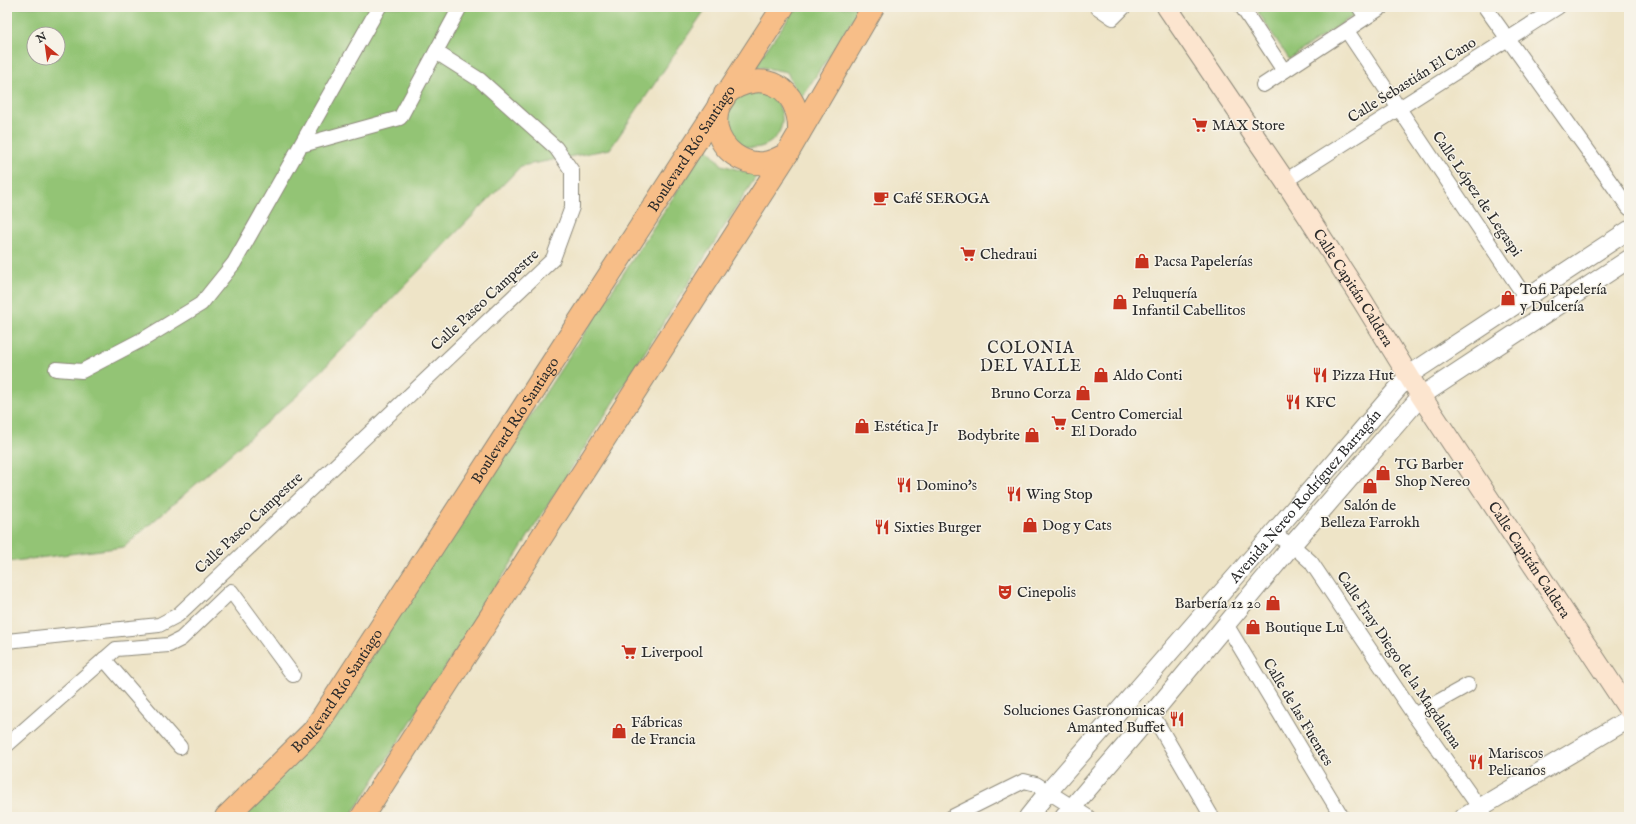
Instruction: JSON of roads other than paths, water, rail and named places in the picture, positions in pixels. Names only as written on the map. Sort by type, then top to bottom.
[{"type":"main road","name":"Boulevard Río Santiago","points":[[226,817],[314,730],[783,7]]},
{"type":"main road","points":[[362,817],[787,154],[873,7]]},
{"type":"main road","name":"Calle Capitán Caldera","points":[[1167,7],[1285,181],[1362,300],[1421,396],[1629,710]]},
{"type":"main road","points":[[787,154],[776,160],[763,163],[751,162],[739,158],[729,151],[721,141],[717,129],[716,116],[722,99],[735,86],[747,82],[759,81],[771,84],[782,90],[791,98],[797,109],[800,120],[799,133]]},
{"type":"street","points":[[56,369],[82,370],[147,337],[201,304],[234,263],[379,7]]},
{"type":"street","points":[[302,145],[400,118],[460,7]]},
{"type":"street","points":[[1097,7],[1113,18],[1124,7]]},
{"type":"street","points":[[1242,7],[1284,71]]},
{"type":"street","points":[[1263,85],[1347,31],[1363,12],[1382,7]]},
{"type":"street","points":[[1485,7],[1629,208]]},
{"type":"street","name":"Calle Sebastián El Cano","points":[[1285,181],[1558,7]]},
{"type":"street","name":"Calle López de Legaspi","points":[[1347,31],[1526,298]]},
{"type":"street","name":"Calle Paseo Campestre","points":[[7,641],[159,625],[178,615],[553,259],[572,207],[572,172],[556,148],[480,80],[436,52]]},
{"type":"street","name":"Avenida Nereo Rodríguez Barragán","points":[[1028,817],[1409,375],[1629,230]]},
{"type":"street","name":"Avenida Nereo Rodríguez Barragán","points":[[1069,812],[1292,545],[1421,396],[1629,259]]},
{"type":"street","name":"Calle Fray Diego de la Magdalena","points":[[1273,534],[1292,545],[1311,562],[1414,715],[1483,812]]},
{"type":"street","points":[[7,745],[116,649],[169,645],[181,639],[231,591],[293,675]]},
{"type":"street","name":"Calle de las Fuentes","points":[[1226,624],[1342,817]]},
{"type":"street","points":[[104,659],[180,747]]},
{"type":"street","points":[[1414,715],[1468,685]]},
{"type":"street","points":[[1152,714],[1212,817]]},
{"type":"street","points":[[1464,817],[1483,812],[1629,719]]},
{"type":"street","points":[[952,817],[1024,781],[1036,784],[1048,792],[1069,812],[1088,817]]},
{"type":"place","name":"MAX Store","points":[[1200,125]]},
{"type":"place","name":"Café SEROGA","points":[[881,198]]},
{"type":"place","name":"Chedraui","points":[[968,254]]},
{"type":"place","name":"Pacsa Papelerías","points":[[1142,261]]},
{"type":"place","name":"Tofi Papelería y Dulcería","points":[[1508,298]]},
{"type":"place","name":"Peluquería Infantil Cabellitos","points":[[1120,302]]},
{"type":"place","name":"Aldo Conti","points":[[1101,375]]},
{"type":"place","name":"Pizza Hut","points":[[1320,375]]},
{"type":"place","name":"Bruno Corza","points":[[1083,393]]},
{"type":"place","name":"KFC","points":[[1293,402]]},
{"type":"place","name":"Centro Comercial El Dorado","points":[[1059,423]]},
{"type":"place","name":"Estética Jr","points":[[862,426]]},
{"type":"place","name":"Bodybrite","points":[[1032,435]]},
{"type":"place","name":"TG Barber Shop Nereo","points":[[1383,473]]},
{"type":"place","name":"Domino's","points":[[904,485]]},
{"type":"place","name":"Salón de Belleza Farrokh","points":[[1370,486]]},
{"type":"place","name":"Wing Stop","points":[[1014,494]]},
{"type":"place","name":"Dog y Cats","points":[[1030,525]]},
{"type":"place","name":"Sixties Burger","points":[[882,527]]},
{"type":"place","name":"Cinepolis","points":[[1005,592]]},
{"type":"place","name":"Barbería 12 20","points":[[1273,603]]},
{"type":"place","name":"Boutique Lu","points":[[1253,627]]},
{"type":"place","name":"Liverpool","points":[[629,652]]},
{"type":"place","name":"Soluciones Gastronomicas Amanted Buffet","points":[[1177,719]]},
{"type":"place","name":"Fábricas de Francia","points":[[619,731]]},
{"type":"place","name":"Mariscos Pelicanos","points":[[1476,762]]},
{"type":"district","name":"COLONIA DEL VALLE","points":[[1031,358]]}]
